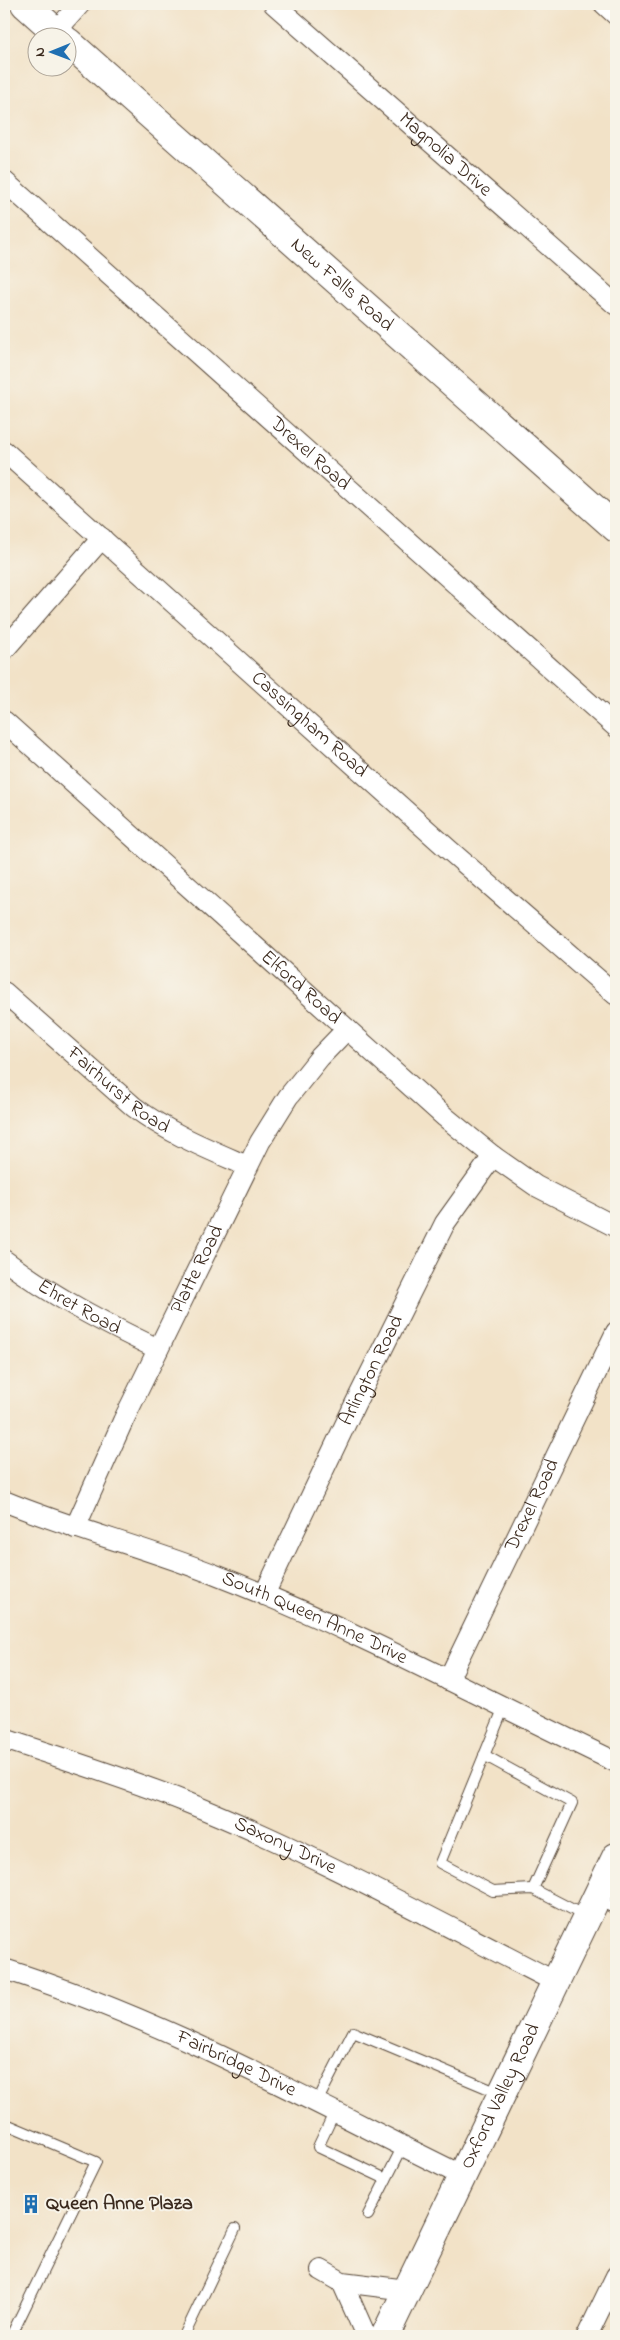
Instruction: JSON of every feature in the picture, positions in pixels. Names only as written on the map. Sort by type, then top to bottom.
[{"type":"main road","name":"New Falls Road","points":[[25,4],[52,28]]},
{"type":"main road","name":"New Falls Road","points":[[78,51],[616,528]]},
{"type":"main road","name":"Oxford Valley Road","points":[[385,2336],[556,1982],[600,1909],[616,1857]]},
{"type":"street","points":[[67,28],[80,4]]},
{"type":"street","name":"Magnolia Drive","points":[[274,4],[616,305]]},
{"type":"street","points":[[604,4],[616,15]]},
{"type":"street","name":"Drexel Road","points":[[4,180],[616,727]]},
{"type":"street","name":"Cassingham Road","points":[[4,451],[448,849],[616,995]]},
{"type":"street","points":[[4,650],[102,538]]},
{"type":"street","name":"Elford Road","points":[[4,721],[445,1117],[493,1156],[536,1186],[616,1227]]},
{"type":"street","name":"Fairhurst Road","points":[[4,992],[154,1123],[185,1139],[247,1166]]},
{"type":"street","name":"Platte Road","points":[[75,1528],[158,1349],[260,1142],[288,1097],[320,1057],[348,1029]]},
{"type":"street","name":"Arlington Road","points":[[264,1595],[355,1404],[445,1223],[493,1156]]},
{"type":"street","name":"Ehret Road","points":[[4,1260],[55,1296],[106,1324],[158,1349]]},
{"type":"street","name":"Drexel Road","points":[[448,1680],[614,1341]]},
{"type":"street","name":"South Queen Anne Drive","points":[[4,1501],[75,1528],[217,1575],[264,1595],[375,1644],[616,1762]]},
{"type":"street","name":"Saxony Drive","points":[[4,1739],[127,1780],[236,1824],[330,1868],[556,1982]]},
{"type":"street","name":"Fairbridge Drive","points":[[4,1969],[62,1987],[151,2023],[463,2176]]},
{"type":"street","points":[[321,2270],[342,2282],[407,2290]]},
{"type":"street","points":[[587,2336],[616,2276]]},
{"type":"street","points":[[342,2282],[366,2336]]},
{"type":"lane","points":[[504,1707],[440,1863],[493,1891],[532,1889],[600,1909]]},
{"type":"lane","points":[[484,1755],[572,1803],[532,1889]]},
{"type":"lane","points":[[316,2104],[353,2032],[502,2095]]},
{"type":"lane","points":[[334,2113],[318,2147],[386,2179]]},
{"type":"lane","points":[[4,2123],[96,2162],[11,2336]]},
{"type":"lane","points":[[368,2215],[402,2146]]},
{"type":"lane","points":[[184,2336],[234,2229]]},
{"type":"place","name":"Queen Anne Plaza","points":[[31,2204]]}]
